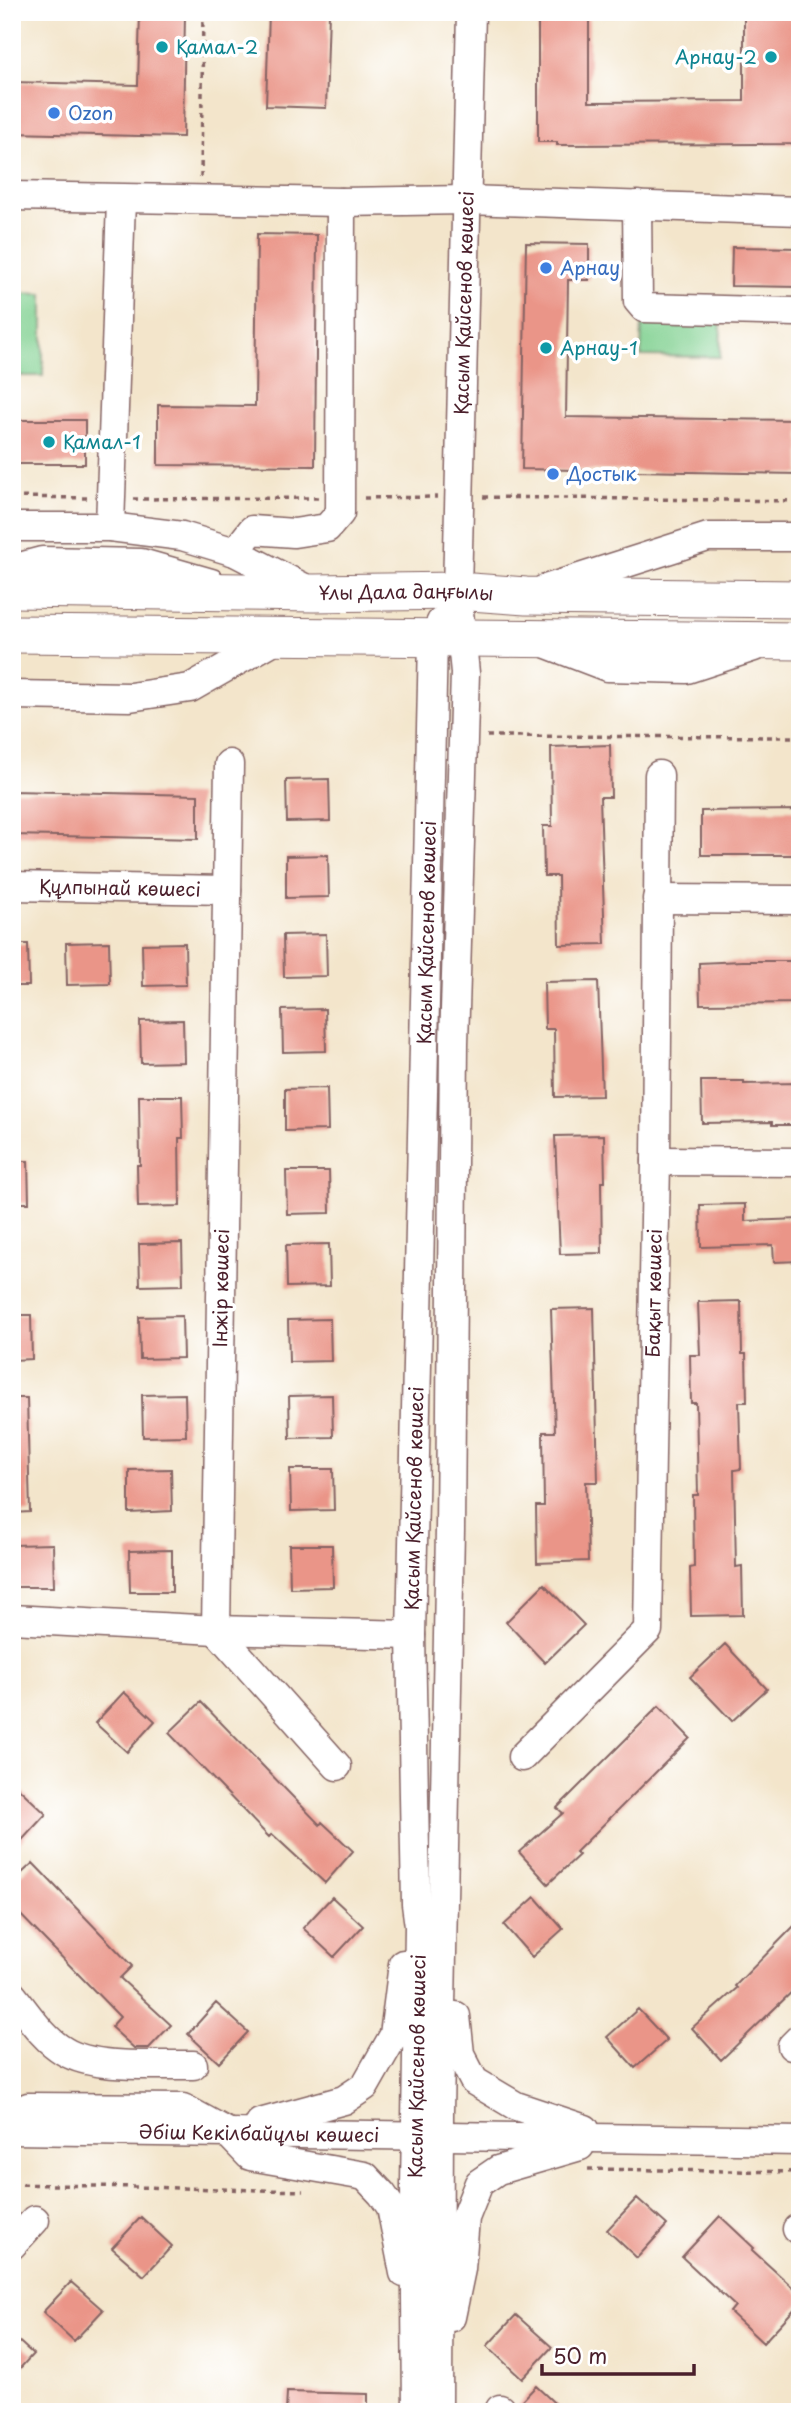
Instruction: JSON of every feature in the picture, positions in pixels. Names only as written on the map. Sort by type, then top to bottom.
[{"type":"main road","name":"Ұлы Дала даңғылы","points":[[12,589],[314,593],[457,591],[526,596],[800,599]]},
{"type":"main road","points":[[12,634],[790,643]]},
{"type":"street","name":"Қасым Қайсенов көшесі","points":[[428,2135],[416,1904],[411,1634],[447,638],[457,591],[471,12]]},
{"type":"street","points":[[12,196],[341,202],[467,200],[800,211]]},
{"type":"street","points":[[110,527],[121,200]]},
{"type":"street","points":[[235,552],[252,530],[294,533],[327,528],[340,513],[341,202]]},
{"type":"street","points":[[636,205],[638,301],[644,308],[796,312]]},
{"type":"street","points":[[12,527],[110,527],[182,536],[235,552],[314,593]]},
{"type":"street","points":[[526,596],[708,537],[800,537]]},
{"type":"street","points":[[12,569],[42,561],[141,563],[244,592]]},
{"type":"street","points":[[12,695],[130,697],[190,688],[279,637]]},
{"type":"street","name":"Қасым Қайсенов көшесі","points":[[438,2412],[415,2186],[428,2135],[443,1915],[450,1530],[454,1043],[465,673],[447,638]]},
{"type":"street","name":"Інжір көшесі","points":[[216,1630],[229,764]]},
{"type":"street","name":"Бақыт көшесі","points":[[522,1756],[648,1630],[659,775]]},
{"type":"street","name":"Құлпынай көшесі","points":[[12,886],[227,890]]},
{"type":"street","points":[[657,899],[800,900]]},
{"type":"street","points":[[656,1161],[800,1162]]},
{"type":"street","points":[[12,1619],[216,1630],[411,1634]]},
{"type":"street","points":[[216,1630],[337,1766]]},
{"type":"street","points":[[227,2132],[344,2100],[365,2086],[394,2035],[404,1951],[416,1904]]},
{"type":"street","points":[[443,1915],[460,2054],[474,2081],[516,2106],[611,2137]]},
{"type":"street","points":[[12,1994],[43,2033],[62,2050],[81,2060],[193,2065]]},
{"type":"street","points":[[12,2114],[28,2107],[183,2108],[227,2132],[250,2155],[365,2175],[383,2194],[390,2207],[398,2252],[428,2331],[450,2323],[461,2269],[465,2218],[479,2183],[498,2170],[611,2137]]},
{"type":"street","name":"Әбіш Кекілбайұлы көшесі","points":[[12,2130],[800,2141]]},
{"type":"street","points":[[12,2245],[35,2220]]},
{"type":"street","name":"Қасым Қайсенов көшесі","points":[[417,2412],[428,2331]]},
{"type":"path","points":[[201,200],[203,12]]},
{"type":"path","points":[[12,497],[111,499],[459,496],[800,501]]},
{"type":"path","points":[[463,736],[800,737]]},
{"type":"green space","points":[[12,293],[43,294],[43,376],[12,376]]},
{"type":"green space","points":[[642,321],[721,322],[720,357],[641,356]]},
{"type":"building","name":"Қамал-2","points":[[140,12],[185,12],[183,137],[12,133],[12,82],[138,85]]},
{"type":"building","points":[[269,12],[329,12],[326,108],[266,106]]},
{"type":"building","name":"Арнау-2","points":[[538,12],[589,12],[589,102],[744,101],[744,12],[797,12],[797,144],[557,145],[557,142],[538,142]]},
{"type":"building","points":[[257,234],[317,235],[315,466],[158,465],[158,405],[255,406]]},
{"type":"building","name":"Арнау-1","points":[[526,243],[589,244],[589,280],[568,280],[566,417],[800,420],[800,474],[522,469]]},
{"type":"building","points":[[732,247],[800,248],[800,287],[731,286]]},
{"type":"building","name":"Қамал-1","points":[[12,420],[85,420],[85,464],[12,464]]},
{"type":"building","points":[[610,745],[611,797],[600,797],[605,944],[559,945],[558,876],[544,876],[543,826],[552,826],[551,747]]},
{"type":"building","points":[[329,779],[330,821],[287,822],[286,780]]},
{"type":"building","points":[[12,791],[198,795],[198,839],[12,835]]},
{"type":"building","points":[[800,810],[800,855],[701,855],[701,811]]},
{"type":"building","points":[[328,855],[329,897],[286,898],[286,856]]},
{"type":"building","points":[[326,934],[327,976],[284,977],[283,935]]},
{"type":"building","points":[[109,942],[110,984],[67,985],[66,943]]},
{"type":"building","points":[[185,943],[186,985],[143,986],[142,944]]},
{"type":"building","points":[[12,944],[28,944],[29,986],[12,986]]},
{"type":"building","points":[[800,961],[800,1003],[700,1004],[699,963]]},
{"type":"building","points":[[598,981],[602,1096],[555,1097],[554,1029],[545,1029],[544,982]]},
{"type":"building","points":[[325,1009],[326,1051],[283,1052],[282,1010]]},
{"type":"building","points":[[183,1020],[184,1062],[141,1063],[140,1021]]},
{"type":"building","points":[[701,1081],[744,1081],[744,1084],[800,1083],[800,1125],[772,1125],[772,1122],[702,1123]]},
{"type":"building","points":[[327,1088],[328,1130],[285,1131],[285,1089]]},
{"type":"building","points":[[139,1096],[182,1096],[183,1138],[179,1138],[180,1206],[138,1207]]},
{"type":"building","points":[[604,1135],[605,1182],[601,1182],[602,1253],[560,1254],[555,1136]]},
{"type":"building","points":[[12,1161],[28,1161],[29,1203],[12,1203]]},
{"type":"building","points":[[286,1171],[329,1171],[330,1213],[287,1214]]},
{"type":"building","points":[[745,1204],[745,1221],[800,1219],[800,1261],[774,1262],[773,1245],[701,1247],[700,1205]]},
{"type":"building","points":[[182,1243],[183,1285],[140,1286],[139,1244]]},
{"type":"building","points":[[329,1244],[330,1286],[287,1287],[286,1245]]},
{"type":"building","points":[[741,1301],[742,1354],[746,1354],[747,1402],[739,1402],[741,1469],[734,1470],[736,1567],[742,1566],[743,1615],[691,1616],[690,1568],[694,1567],[693,1495],[698,1495],[696,1403],[691,1403],[690,1355],[700,1355],[698,1302]]},
{"type":"building","points":[[594,1308],[598,1482],[586,1482],[588,1561],[537,1563],[536,1506],[544,1506],[543,1432],[555,1432],[551,1309]]},
{"type":"building","points":[[12,1315],[31,1315],[32,1359],[12,1360]]},
{"type":"building","points":[[182,1316],[183,1358],[140,1359],[139,1317]]},
{"type":"building","points":[[330,1319],[331,1361],[289,1362],[288,1320]]},
{"type":"building","points":[[185,1394],[186,1436],[143,1437],[142,1395]]},
{"type":"building","points":[[332,1395],[333,1437],[290,1438],[289,1396]]},
{"type":"building","points":[[12,1398],[27,1398],[30,1512],[12,1513]]},
{"type":"building","points":[[171,1469],[172,1511],[129,1513],[129,1470]]},
{"type":"building","points":[[290,1469],[333,1469],[334,1510],[291,1511]]},
{"type":"building","points":[[53,1544],[54,1587],[12,1587],[12,1545]]},
{"type":"building","points":[[289,1545],[332,1545],[333,1587],[290,1588]]},
{"type":"building","points":[[172,1550],[172,1592],[130,1592],[129,1551]]},
{"type":"building","points":[[544,1584],[584,1625],[545,1663],[506,1622]]},
{"type":"building","points":[[725,1644],[767,1689],[732,1721],[690,1677]]},
{"type":"building","points":[[124,1692],[155,1721],[127,1752],[95,1723]]},
{"type":"building","points":[[201,1702],[320,1825],[322,1822],[353,1851],[325,1883],[272,1834],[269,1837],[169,1733]]},
{"type":"building","points":[[659,1706],[690,1738],[576,1852],[579,1855],[548,1884],[519,1852],[563,1813],[557,1808]]},
{"type":"building","points":[[12,1782],[46,1814],[12,1851]]},
{"type":"building","points":[[33,1863],[132,1966],[120,1978],[171,2025],[149,2048],[134,2048],[111,2027],[120,2017],[12,1906],[12,1882]]},
{"type":"building","points":[[332,1897],[363,1926],[334,1957],[303,1928]]},
{"type":"building","points":[[535,1897],[563,1929],[532,1957],[504,1925]]},
{"type":"building","points":[[800,1920],[800,1984],[721,2060],[692,2028],[737,1988],[735,1986]]},
{"type":"building","points":[[216,2003],[248,2032],[219,2063],[188,2034]]},
{"type":"building","points":[[638,2009],[667,2040],[635,2068],[607,2037]]},
{"type":"building","points":[[637,2198],[667,2225],[637,2258],[607,2230]]},
{"type":"building","points":[[720,2216],[800,2294],[800,2303],[763,2343],[730,2312],[735,2306],[682,2257]]},
{"type":"building","points":[[141,2217],[172,2246],[144,2276],[112,2248]]},
{"type":"building","points":[[71,2282],[103,2310],[74,2341],[43,2312]]},
{"type":"building","points":[[516,2315],[552,2347],[522,2379],[487,2346]]},
{"type":"building","points":[[12,2335],[33,2354],[12,2377]]},
{"type":"building","points":[[536,2386],[564,2412],[517,2412],[516,2407]]},
{"type":"building","points":[[287,2392],[368,2394],[368,2412],[286,2412]]},
{"type":"place","name":"Қамал-2","points":[[162,47]]},
{"type":"place","name":"Арнау-2","points":[[771,57]]},
{"type":"place","name":"Ozon","points":[[54,113]]},
{"type":"place","name":"Арнау","points":[[546,268]]},
{"type":"place","name":"Арнау-1","points":[[546,348]]},
{"type":"place","name":"Қамал-1","points":[[49,442]]},
{"type":"place","name":"Достык","points":[[553,474]]}]
